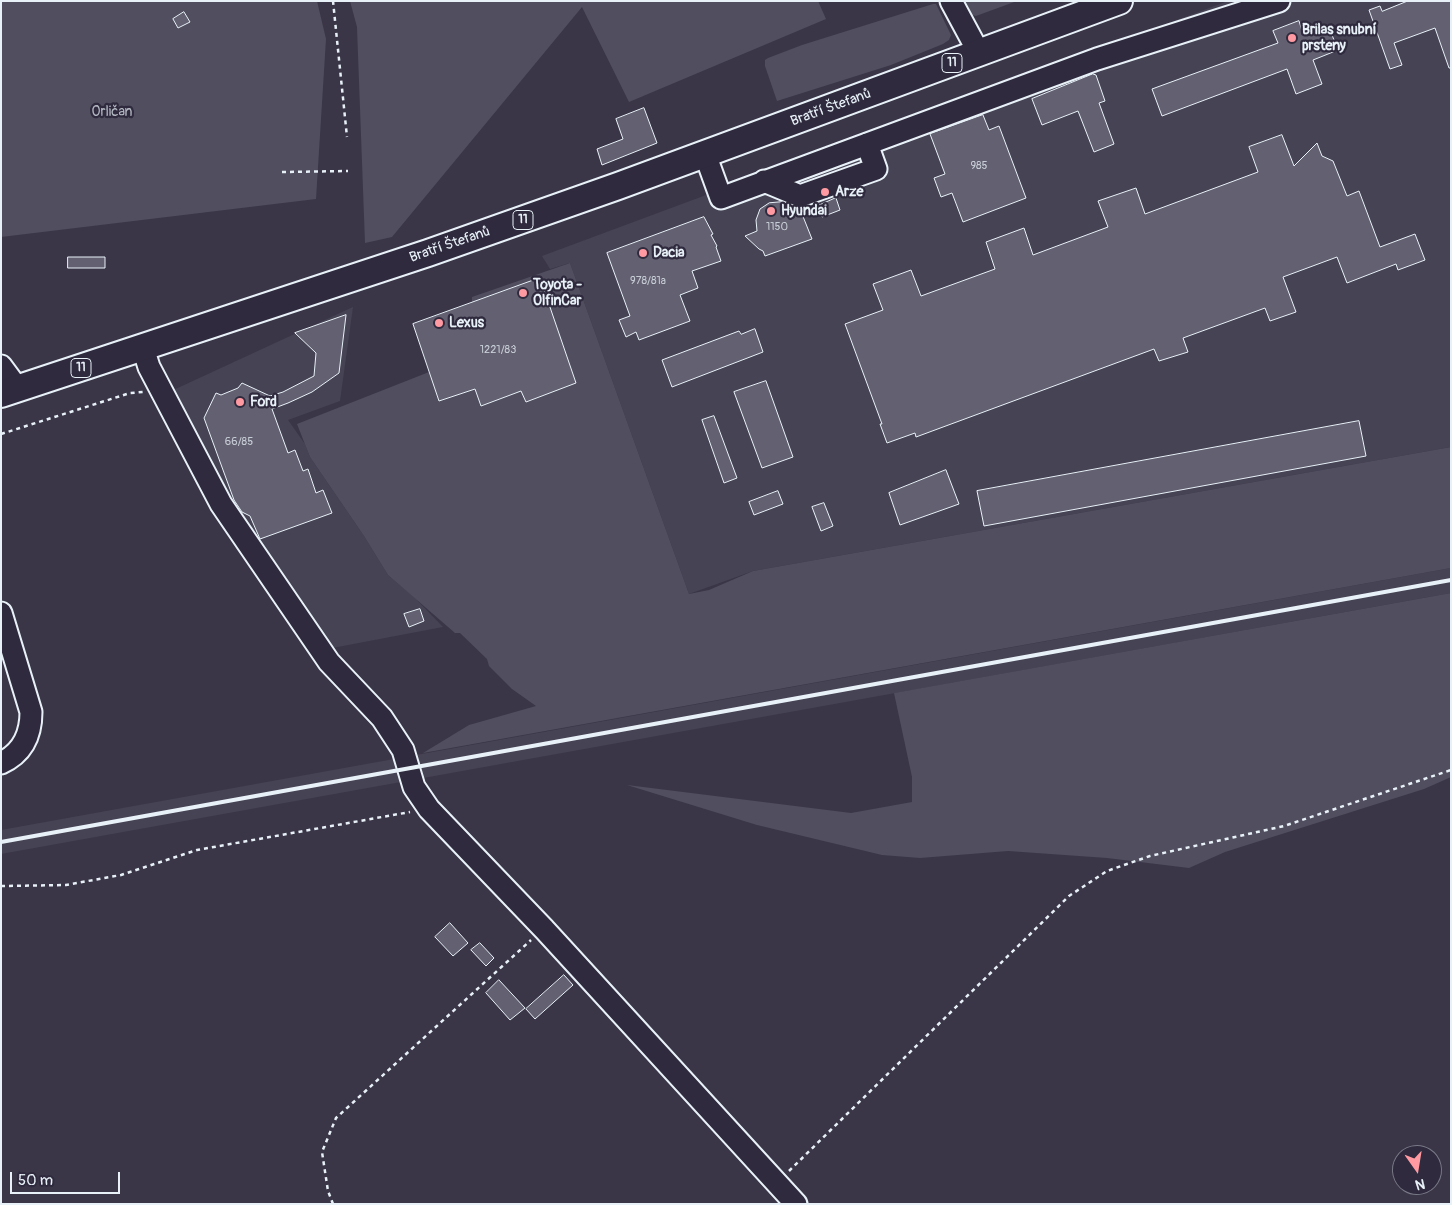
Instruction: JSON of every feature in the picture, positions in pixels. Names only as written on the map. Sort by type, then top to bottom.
[{"type":"main road","name":"Bratří Štefanů","points":[[10,392],[437,250],[705,154],[1119,1]]},
{"type":"street","points":[[951,1],[979,53]]},
{"type":"street","points":[[705,154],[721,198],[1097,59],[1279,1]]},
{"type":"street","points":[[143,348],[149,367],[221,504],[329,662],[382,718],[403,750],[414,787],[428,809],[544,929],[796,1204]]},
{"type":"street","points":[[1,366],[10,392]]},
{"type":"street","points":[[1,613],[31,712],[31,726],[26,740],[10,759],[1,763]]},
{"type":"path","points":[[333,1],[347,137]]},
{"type":"path","points":[[282,172],[348,171]]},
{"type":"path","points":[[1,434],[130,393],[162,392]]},
{"type":"path","points":[[776,1184],[1069,896],[1107,871],[1150,856],[1284,826],[1451,770]]},
{"type":"path","points":[[1,886],[66,885],[121,875],[197,850],[428,809]]},
{"type":"path","points":[[333,1204],[328,1191],[322,1152],[336,1118],[544,929]]},
{"type":"shaded area","points":[[1228,1],[1451,1],[1451,447],[753,571],[689,594],[570,263],[550,269],[542,256]]},
{"type":"shaded area","points":[[353,307],[340,401],[288,420],[305,444],[310,457],[388,575],[414,597],[443,627],[327,649],[213,477],[169,392]]},
{"type":"shaded area","points":[[1451,568],[1451,593],[1,854],[1,830]]},
{"type":"green space","name":"Orličan","points":[[1,1],[317,1],[326,39],[316,199],[1,237]]},
{"type":"green space","points":[[350,1],[818,1],[826,19],[629,102],[582,7],[392,237],[365,243],[357,27]]},
{"type":"green space","points":[[965,1],[1017,1],[976,16],[972,15]]},
{"type":"green space","points":[[936,4],[951,35],[949,40],[943,44],[891,65],[777,101],[765,66],[765,60],[768,58],[802,45]]},
{"type":"green space","points":[[570,263],[689,594],[709,590],[753,571],[1451,447],[1451,568],[423,753],[469,725],[536,706],[512,689],[489,666],[487,659],[460,633],[455,633],[388,575],[310,457],[297,424],[429,372],[472,347],[472,297]]},
{"type":"green space","points":[[1451,593],[1451,777],[1424,789],[1225,852],[1189,868],[1107,858],[1008,851],[920,858],[882,855],[757,825],[627,785],[851,813],[912,802],[912,777],[894,693]]},
{"type":"building","points":[[1408,1],[1451,1],[1451,68],[1449,68],[1435,28],[1394,43],[1402,65],[1390,69],[1369,10],[1380,6],[1382,11]]},
{"type":"building","points":[[184,12],[190,22],[178,28],[173,19]]},
{"type":"building","points":[[1299,21],[1303,34],[1328,25],[1338,50],[1313,60],[1322,84],[1296,94],[1287,69],[1162,116],[1152,89],[1278,43],[1273,31]]},
{"type":"building","points":[[1093,74],[1096,75],[1105,101],[1099,103],[1114,144],[1094,152],[1078,111],[1042,125],[1032,99]]},
{"type":"building","points":[[644,108],[657,143],[602,165],[597,149],[623,139],[616,119]]},
{"type":"building","points":[[983,115],[989,130],[999,126],[1026,198],[963,222],[952,193],[941,197],[934,178],[945,174],[930,134]]},
{"type":"building","points":[[1282,135],[1294,166],[1317,143],[1322,156],[1333,161],[1347,196],[1359,191],[1380,247],[1415,234],[1425,260],[1398,270],[1396,264],[1347,283],[1337,257],[1283,277],[1296,312],[1270,321],[1265,308],[1183,338],[1188,352],[1159,361],[1154,349],[916,437],[915,433],[887,443],[880,424],[882,424],[845,324],[883,310],[873,284],[911,270],[921,296],[995,269],[986,242],[1024,228],[1033,255],[1108,227],[1098,201],[1136,188],[1145,214],[1258,172],[1249,147]]},
{"type":"building","points":[[836,198],[840,210],[822,217],[818,206]]},
{"type":"building","points":[[781,202],[791,207],[798,216],[802,214],[812,239],[765,256],[763,251],[745,236],[757,231],[756,220],[760,209],[769,203]]},
{"type":"building","points":[[704,217],[713,234],[711,235],[717,246],[721,261],[692,271],[698,288],[680,295],[690,321],[639,340],[636,332],[626,337],[619,320],[630,316],[607,253]]},
{"type":"building","points":[[68,257],[105,257],[105,268],[68,268]]},
{"type":"building","points":[[540,278],[576,383],[526,402],[521,391],[481,406],[475,389],[439,401],[413,324]]},
{"type":"building","points":[[346,315],[339,373],[312,392],[272,409],[288,453],[295,450],[303,471],[308,469],[316,493],[323,490],[332,513],[260,539],[250,516],[242,512],[234,500],[204,418],[216,393],[221,395],[238,388],[242,383],[270,396],[283,392],[314,376],[316,353],[295,333]]},
{"type":"building","points":[[755,329],[763,352],[672,387],[662,360],[739,331],[741,334]]},
{"type":"building","points":[[766,381],[793,457],[762,468],[734,392]]},
{"type":"building","points":[[714,416],[737,478],[724,483],[702,420]]},
{"type":"building","points":[[1359,421],[1366,456],[984,526],[977,491]]},
{"type":"building","points":[[946,470],[959,504],[900,525],[889,493]]},
{"type":"building","points":[[778,491],[783,504],[754,515],[749,502]]},
{"type":"building","points":[[824,503],[833,526],[821,531],[812,507]]},
{"type":"building","points":[[420,609],[424,621],[409,627],[404,614]]},
{"type":"building","points":[[450,923],[468,943],[453,956],[435,937]]},
{"type":"building","points":[[480,943],[494,958],[486,966],[471,950]]},
{"type":"building","points":[[564,975],[573,985],[535,1019],[526,1009]]},
{"type":"building","points":[[499,980],[525,1008],[510,1020],[486,993]]},
{"type":"railway","points":[[1,842],[1451,580]]},
{"type":"place","name":"Brilas snubní prsteny","points":[[1292,38]]},
{"type":"place","name":"Arze","points":[[825,192]]},
{"type":"place","name":"Hyundai","points":[[771,211]]},
{"type":"place","name":"Dacia","points":[[643,253]]},
{"type":"place","name":"Toyota - OlfinCar","points":[[523,293]]},
{"type":"place","name":"Lexus","points":[[439,323]]},
{"type":"place","name":"Ford","points":[[240,402]]}]
